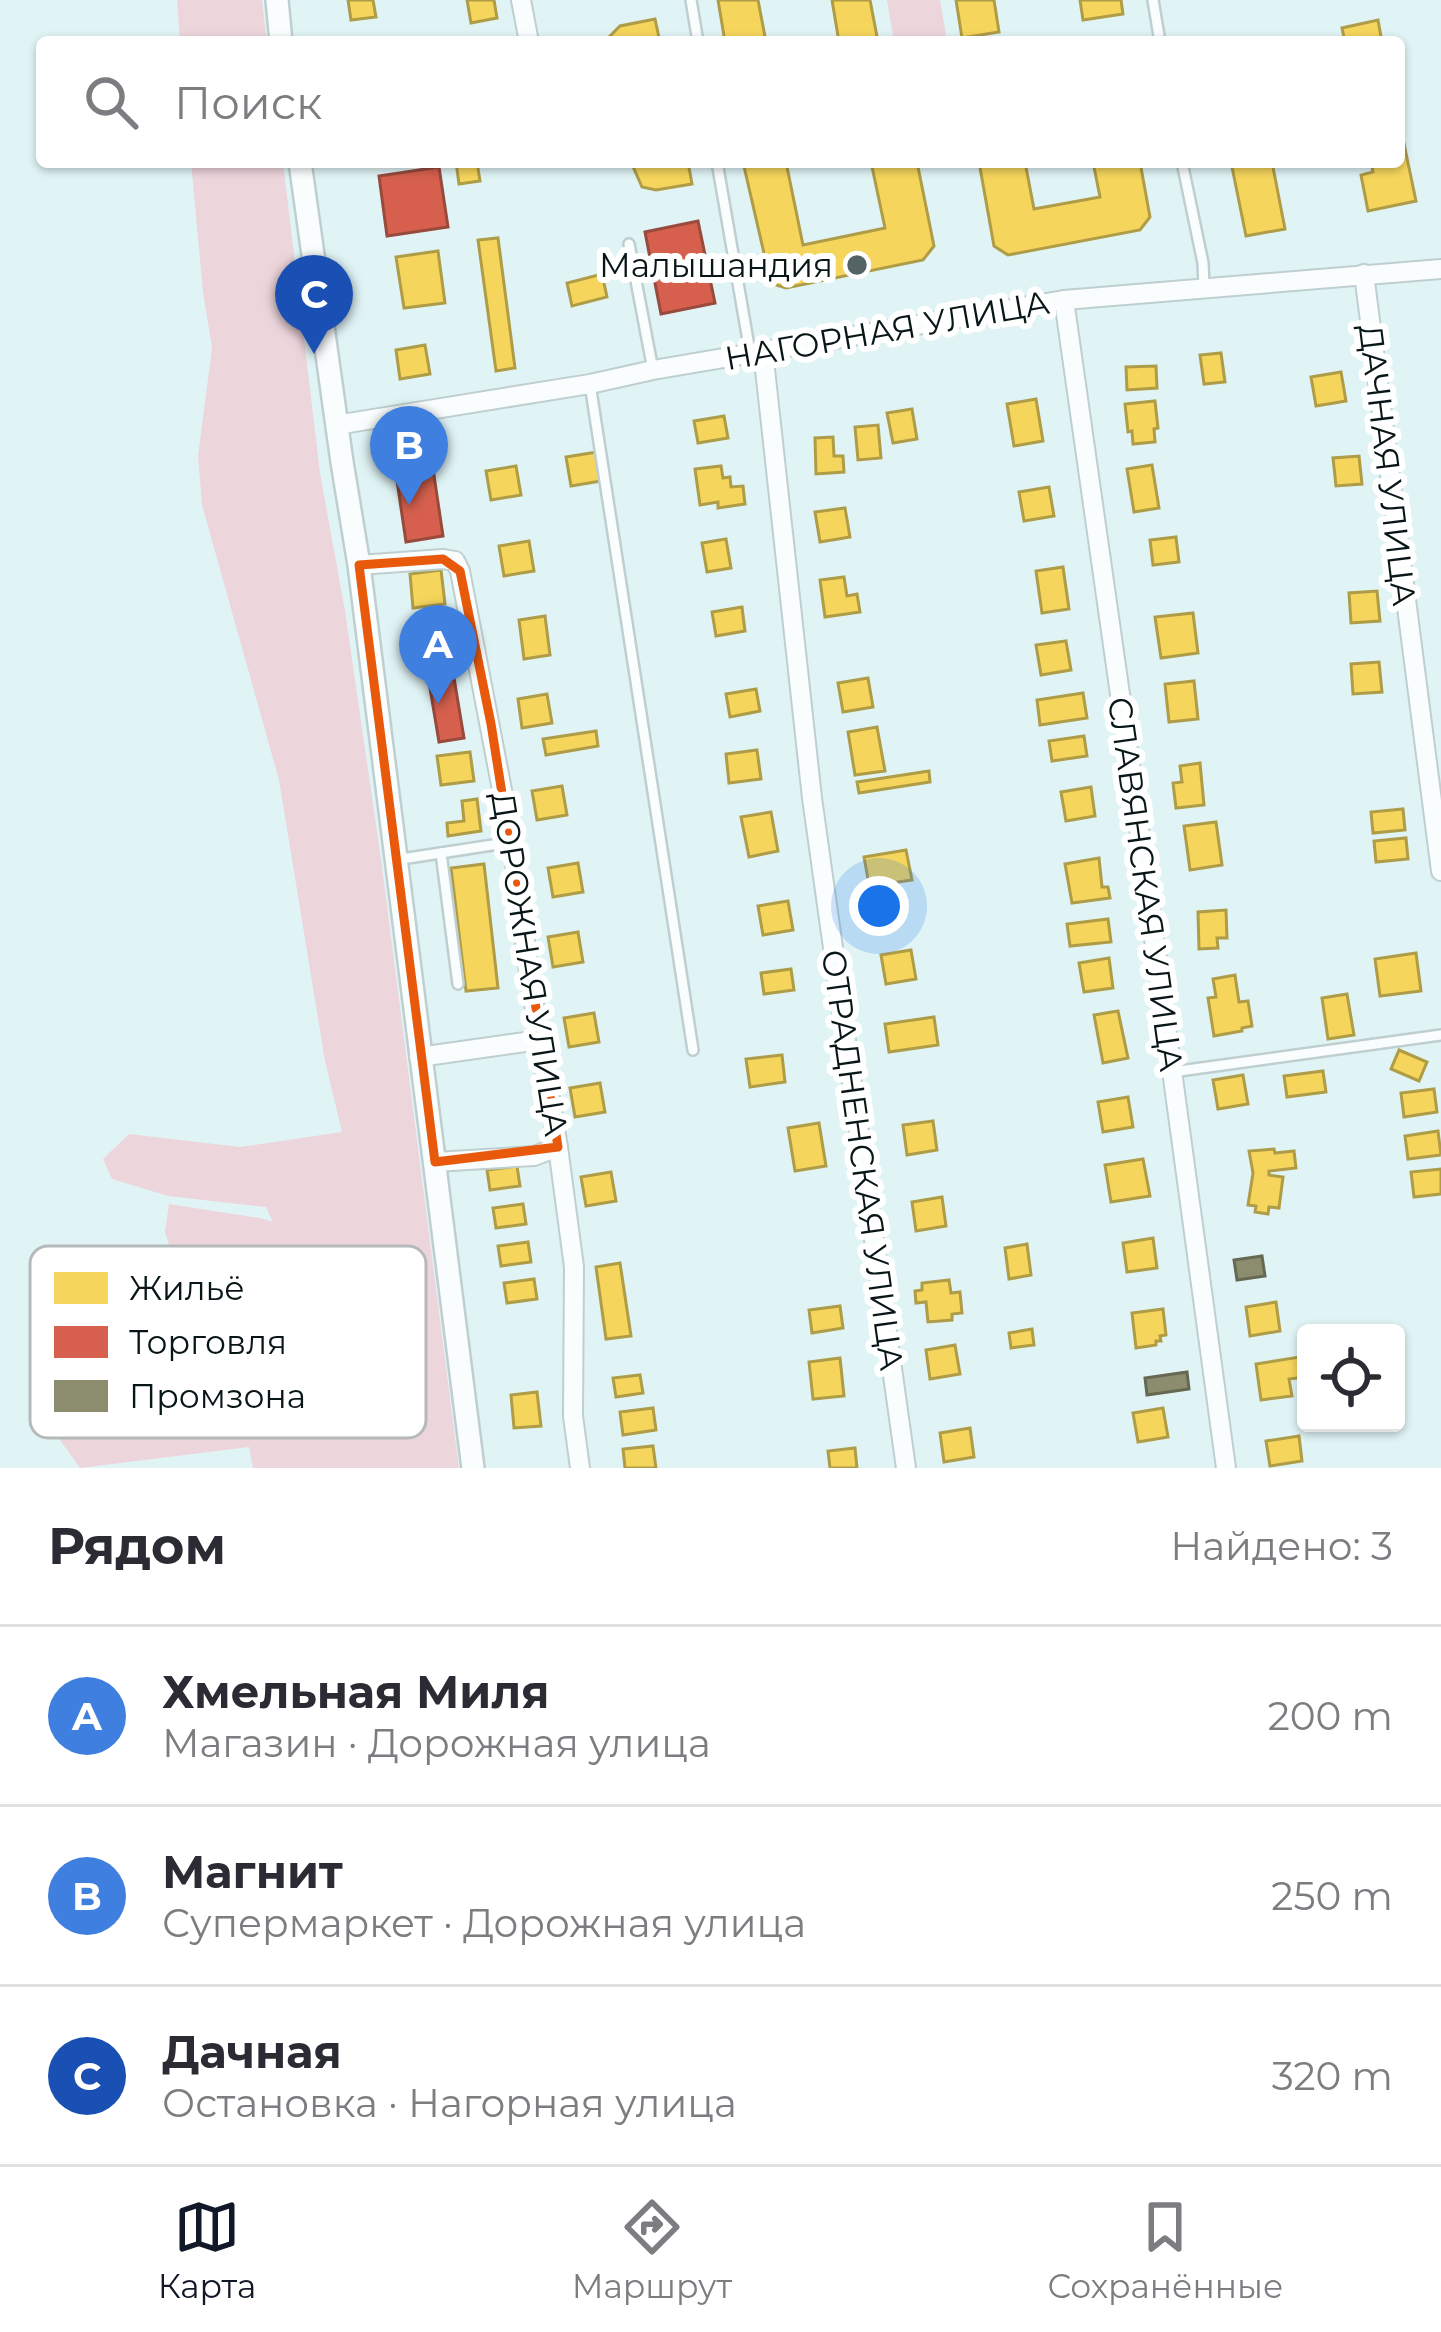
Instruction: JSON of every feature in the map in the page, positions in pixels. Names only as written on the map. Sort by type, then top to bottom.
[{"type":"street","points":[[277,0],[280,36]]},
{"type":"street","points":[[521,0],[528,36]]},
{"type":"street","points":[[301,168],[359,566],[473,1468]]},
{"type":"street","name":"НАГОРНАЯ УЛИЦА","points":[[337,425],[1064,300],[1441,269]]},
{"type":"street","name":"ДАЧНАЯ УЛИЦА","points":[[1364,274],[1441,871]]},
{"type":"street","name":"СЛАВЯНСКАЯ УЛИЦА","points":[[1064,300],[1226,1468]]},
{"type":"street","name":"ОТРАДНЕНСКАЯ УЛИЦА","points":[[756,352],[812,798],[906,1468]]},
{"type":"street","name":"ДОРОЖНАЯ УЛИЦА","points":[[359,566],[443,559],[455,561],[460,571],[512,842],[558,1147],[574,1267],[574,1417],[580,1468]]},
{"type":"street","points":[[419,1057],[539,1040]]},
{"type":"street","points":[[435,1162],[534,1156],[558,1147]]},
{"type":"lane","points":[[691,0],[697,36]]},
{"type":"lane","points":[[1153,0],[1159,36]]},
{"type":"lane","points":[[718,168],[756,352]]},
{"type":"lane","points":[[1183,168],[1204,289]]},
{"type":"lane","points":[[629,244],[653,370]]},
{"type":"lane","points":[[590,384],[693,1050]]},
{"type":"lane","points":[[395,860],[512,842]]},
{"type":"lane","points":[[441,853],[458,984]]},
{"type":"lane","points":[[1172,1072],[1441,1035]]},
{"type":"highlighted area","points":[[443,559],[460,571],[491,724],[558,1147],[435,1162],[359,565]]},
{"type":"shaded area","points":[[177,0],[262,0],[266,36],[180,36]]},
{"type":"shaded area","points":[[887,0],[940,0],[945,36],[893,36]]},
{"type":"shaded area","points":[[192,168],[284,168],[320,473],[381,859],[459,1468],[253,1468],[249,1447],[80,1468],[59,1438],[426,1438],[426,1246],[169,1246],[165,1232],[169,1204],[273,1222],[266,1207],[168,1196],[112,1179],[103,1159],[129,1134],[240,1147],[342,1132],[325,1061],[279,780],[202,505],[198,456],[212,348]]},
{"type":"building: Жильё","points":[[348,0],[373,0],[376,17],[351,20]]},
{"type":"building: Жильё","points":[[467,0],[494,0],[497,18],[471,23]]},
{"type":"building: Жильё","points":[[718,0],[758,0],[765,36],[724,36]]},
{"type":"building: Жильё","points":[[832,0],[870,0],[877,36],[838,36]]},
{"type":"building: Жильё","points":[[956,0],[994,0],[999,32],[962,36]]},
{"type":"building: Жильё","points":[[1080,0],[1121,0],[1123,14],[1083,20]]},
{"type":"building: Жильё","points":[[655,19],[659,36],[610,36],[620,26]]},
{"type":"building: Жильё","points":[[1378,20],[1381,36],[1344,36],[1342,28]]},
{"type":"building: Жильё","points":[[1405,149],[1416,201],[1368,211],[1361,175],[1373,172],[1372,168],[1405,168]]},
{"type":"building: Жильё","points":[[457,168],[478,168],[480,181],[459,184]]},
{"type":"building: Жильё","points":[[634,168],[689,168],[692,184],[656,190],[642,187]]},
{"type":"building: Жильё","points":[[744,168],[787,168],[803,245],[885,228],[872,168],[918,168],[934,246],[923,260],[786,288],[776,285],[769,275]]},
{"type":"building: Жильё","points":[[980,168],[1026,168],[1034,209],[1100,197],[1094,168],[1141,168],[1150,217],[1140,230],[1008,255],[994,246]]},
{"type":"building: Жильё","points":[[1232,168],[1273,168],[1285,229],[1246,236]]},
{"type":"building: Жильё","points":[[498,238],[515,368],[496,371],[478,240]]},
{"type":"building: Жильё","points":[[438,251],[445,303],[404,308],[396,257]]},
{"type":"building: Жильё","points":[[602,274],[607,297],[572,306],[567,283]]},
{"type":"building: Жильё","points":[[425,345],[430,374],[400,379],[396,350]]},
{"type":"building: Жильё","points":[[1221,353],[1225,382],[1204,384],[1200,355]]},
{"type":"building: Жильё","points":[[1156,366],[1157,388],[1127,390],[1126,367]]},
{"type":"building: Жильё","points":[[1341,372],[1346,401],[1316,406],[1311,377]]},
{"type":"building: Жильё","points":[[1036,399],[1043,441],[1014,446],[1007,404]]},
{"type":"building: Жильё","points":[[1155,401],[1155,442],[1133,444],[1125,404]]},
{"type":"building: Жильё","points":[[912,409],[917,439],[893,443],[887,413]]},
{"type":"building: Жильё","points":[[724,416],[728,438],[698,443],[694,421]]},
{"type":"building: Жильё","points":[[878,425],[881,458],[858,460],[855,427]]},
{"type":"building: Жильё","points":[[833,437],[834,456],[843,456],[844,472],[816,474],[815,438]]},
{"type":"building: Жильё","points":[[597,452],[601,481],[571,486],[566,457]]},
{"type":"building: Жильё","points":[[1359,456],[1362,484],[1336,486],[1333,458]]},
{"type":"building: Жильё","points":[[1152,465],[1159,508],[1134,512],[1127,469]]},
{"type":"building: Жильё","points":[[516,466],[521,495],[491,500],[486,471]]},
{"type":"building: Жильё","points":[[721,466],[731,487],[743,486],[745,504],[700,505],[695,469]]},
{"type":"building: Жильё","points":[[1049,487],[1054,516],[1024,521],[1019,492]]},
{"type":"building: Жильё","points":[[845,508],[850,537],[820,542],[815,512]]},
{"type":"building: Жильё","points":[[1176,537],[1179,562],[1153,565],[1150,540]]},
{"type":"building: Жильё","points":[[726,539],[731,568],[707,572],[702,543]]},
{"type":"building: Жильё","points":[[529,541],[534,571],[504,576],[499,546]]},
{"type":"building: Жильё","points":[[1063,567],[1069,609],[1042,613],[1036,571]]},
{"type":"building: Жильё","points":[[441,570],[445,604],[413,608],[410,574]]},
{"type":"building: Жильё","points":[[844,577],[847,596],[857,594],[860,612],[825,617],[820,580]]},
{"type":"building: Жильё","points":[[1377,591],[1380,621],[1351,623],[1349,593]]},
{"type":"building: Жильё","points":[[742,607],[745,631],[716,636],[712,612]]},
{"type":"building: Жильё","points":[[1193,613],[1198,653],[1161,658],[1155,617]]},
{"type":"building: Жильё","points":[[545,616],[550,655],[524,659],[519,620]]},
{"type":"building: Жильё","points":[[1066,641],[1071,670],[1041,675],[1036,645]]},
{"type":"building: Жильё","points":[[1379,662],[1382,692],[1353,694],[1351,664]]},
{"type":"building: Жильё","points":[[868,678],[873,707],[843,712],[838,683]]},
{"type":"building: Жильё","points":[[1194,681],[1198,719],[1169,722],[1165,684]]},
{"type":"building: Жильё","points":[[756,689],[760,711],[730,717],[726,694]]},
{"type":"building: Жильё","points":[[1083,693],[1087,718],[1040,725],[1037,700]]},
{"type":"building: Жильё","points":[[547,694],[552,723],[522,728],[518,699]]},
{"type":"building: Жильё","points":[[877,727],[885,771],[855,775],[848,732]]},
{"type":"building: Жильё","points":[[596,731],[598,746],[546,755],[543,739]]},
{"type":"building: Жильё","points":[[1084,736],[1087,756],[1052,761],[1049,741]]},
{"type":"building: Жильё","points":[[757,750],[761,779],[729,783],[726,754]]},
{"type":"building: Жильё","points":[[470,752],[474,781],[441,785],[437,756]]},
{"type":"building: Жильё","points":[[1200,763],[1204,805],[1176,808],[1173,783],[1182,782],[1180,766]]},
{"type":"building: Жильё","points":[[929,771],[930,782],[859,793],[857,782]]},
{"type":"building: Жильё","points":[[562,786],[567,815],[537,820],[532,791]]},
{"type":"building: Жильё","points":[[1091,787],[1095,816],[1066,821],[1061,792]]},
{"type":"building: Жильё","points":[[477,799],[481,831],[448,836],[447,823],[464,821],[462,801]]},
{"type":"building: Жильё","points":[[1403,809],[1405,830],[1373,833],[1371,812]]},
{"type":"building: Жильё","points":[[771,812],[778,851],[749,857],[741,817]]},
{"type":"building: Жильё","points":[[1216,822],[1222,865],[1190,870],[1184,826]]},
{"type":"building: Жильё","points":[[1406,838],[1408,859],[1376,862],[1374,841]]},
{"type":"building: Жильё","points":[[906,850],[912,880],[898,882],[901,902],[873,907],[864,857]]},
{"type":"building: Жильё","points":[[1099,858],[1102,887],[1108,887],[1110,898],[1072,903],[1065,864]]},
{"type":"building: Жильё","points":[[578,863],[583,892],[553,897],[548,868]]},
{"type":"building: Жильё","points":[[484,864],[498,988],[466,991],[451,868]]},
{"type":"building: Жильё","points":[[788,901],[793,930],[763,935],[758,906]]},
{"type":"building: Жильё","points":[[1226,910],[1227,938],[1217,938],[1218,948],[1199,949],[1198,912]]},
{"type":"building: Жильё","points":[[1108,919],[1111,942],[1070,946],[1067,924]]},
{"type":"building: Жильё","points":[[578,932],[583,962],[553,967],[548,937]]},
{"type":"building: Жильё","points":[[911,950],[916,979],[886,984],[881,955]]},
{"type":"building: Жильё","points":[[1416,953],[1421,991],[1380,996],[1375,959]]},
{"type":"building: Жильё","points":[[1109,958],[1113,988],[1084,992],[1079,963]]},
{"type":"building: Жильё","points":[[791,969],[794,990],[764,994],[761,973]]},
{"type":"building: Жильё","points":[[1235,975],[1239,1002],[1248,1001],[1252,1026],[1214,1036],[1208,998],[1216,997],[1213,979]]},
{"type":"building: Жильё","points":[[1347,994],[1354,1035],[1328,1039],[1322,998]]},
{"type":"building: Жильё","points":[[1118,1011],[1128,1058],[1103,1063],[1094,1015]]},
{"type":"building: Жильё","points":[[594,1013],[599,1042],[569,1047],[564,1018]]},
{"type":"building: Жильё","points":[[934,1017],[938,1045],[889,1052],[885,1024]]},
{"type":"building: Жильё","points":[[1399,1050],[1427,1062],[1419,1081],[1391,1069]]},
{"type":"building: Жильё","points":[[782,1055],[785,1082],[750,1087],[746,1059]]},
{"type":"building: Жильё","points":[[1323,1071],[1326,1092],[1287,1097],[1284,1076]]},
{"type":"building: Жильё","points":[[1243,1075],[1248,1104],[1218,1109],[1213,1080]]},
{"type":"building: Жильё","points":[[600,1083],[605,1112],[575,1117],[570,1088]]},
{"type":"building: Жильё","points":[[1434,1089],[1437,1112],[1404,1117],[1401,1093]]},
{"type":"building: Жильё","points":[[1128,1097],[1133,1127],[1103,1132],[1098,1102]]},
{"type":"building: Жильё","points":[[933,1121],[937,1150],[907,1155],[903,1125]]},
{"type":"building: Жильё","points":[[819,1123],[826,1166],[795,1171],[788,1128]]},
{"type":"building: Жильё","points":[[1438,1131],[1441,1155],[1408,1159],[1405,1136]]},
{"type":"building: Жильё","points":[[1274,1149],[1275,1153],[1294,1151],[1296,1168],[1269,1171],[1269,1175],[1283,1177],[1279,1208],[1269,1207],[1268,1214],[1255,1212],[1256,1206],[1248,1205],[1253,1173],[1249,1151]]},
{"type":"building: Жильё","points":[[1143,1159],[1150,1196],[1111,1202],[1105,1165]]},
{"type":"building: Жильё","points":[[517,1166],[520,1186],[490,1190],[487,1170]]},
{"type":"building: Жильё","points":[[1441,1169],[1441,1194],[1414,1197],[1411,1172]]},
{"type":"building: Жильё","points":[[611,1172],[616,1201],[586,1206],[581,1177]]},
{"type":"building: Жильё","points":[[942,1197],[946,1226],[916,1231],[912,1202]]},
{"type":"building: Жильё","points":[[523,1204],[526,1224],[496,1228],[493,1208]]},
{"type":"building: Жильё","points":[[1153,1238],[1157,1268],[1127,1272],[1123,1243]]},
{"type":"building: Жильё","points":[[528,1242],[531,1262],[501,1266],[498,1246]]},
{"type":"building: Жильё","points":[[1027,1244],[1031,1275],[1009,1279],[1005,1248]]},
{"type":"building: Жильё","points":[[620,1263],[631,1336],[606,1339],[596,1267]]},
{"type":"building: Жильё","points":[[534,1279],[537,1299],[507,1303],[504,1283]]},
{"type":"building: Жильё","points":[[949,1280],[951,1293],[960,1292],[962,1313],[952,1314],[952,1320],[928,1322],[926,1302],[916,1303],[915,1291],[922,1290],[922,1283]]},
{"type":"building: Жильё","points":[[1276,1302],[1280,1331],[1250,1336],[1246,1307]]},
{"type":"building: Жильё","points":[[840,1306],[843,1328],[812,1333],[809,1310]]},
{"type":"building: Жильё","points":[[1163,1309],[1166,1335],[1156,1345],[1136,1348],[1132,1313]]},
{"type":"building: Жильё","points":[[1032,1329],[1034,1345],[1011,1348],[1009,1333]]},
{"type":"building: Жильё","points":[[955,1345],[960,1374],[930,1379],[926,1350]]},
{"type":"building: Жильё","points":[[1297,1357],[1297,1378],[1289,1379],[1292,1396],[1261,1400],[1256,1364]]},
{"type":"building: Жильё","points":[[840,1358],[844,1396],[813,1399],[809,1362]]},
{"type":"building: Жильё","points":[[640,1375],[643,1393],[616,1397],[613,1378]]},
{"type":"building: Жильё","points":[[537,1392],[541,1426],[514,1428],[511,1395]]},
{"type":"building: Жильё","points":[[653,1408],[656,1430],[623,1435],[620,1412]]},
{"type":"building: Жильё","points":[[1163,1408],[1168,1437],[1138,1442],[1133,1413]]},
{"type":"building: Жильё","points":[[970,1428],[974,1457],[944,1462],[940,1433]]},
{"type":"building: Жильё","points":[[1299,1436],[1302,1461],[1270,1466],[1266,1441]]},
{"type":"building: Жильё","points":[[653,1446],[656,1468],[625,1468],[623,1449]]},
{"type":"building: Жильё","points":[[855,1448],[857,1468],[830,1468],[828,1451]]},
{"type":"building: Торговля","points":[[439,168],[448,227],[387,236],[379,176]]},
{"type":"building: Торговля","points":[[698,221],[715,303],[661,314],[645,232]]},
{"type":"building: Торговля","points":[[432,462],[443,536],[406,542],[395,467]]},
{"type":"building: Торговля","points":[[451,660],[464,738],[439,742],[426,664]]},
{"type":"building: Промзона","points":[[1262,1256],[1265,1276],[1237,1280],[1234,1260]]},
{"type":"building: Промзона","points":[[1187,1372],[1189,1389],[1147,1395],[1145,1378]]},
{"type":"place","name":"Малышандия","points":[[857,265]]},
{"type":"place","name":"Дачная","points":[[314,354]]},
{"type":"place","name":"Магнит","points":[[409,505]]},
{"type":"place","name":"Хмельная Миля","points":[[438,704]]}]
